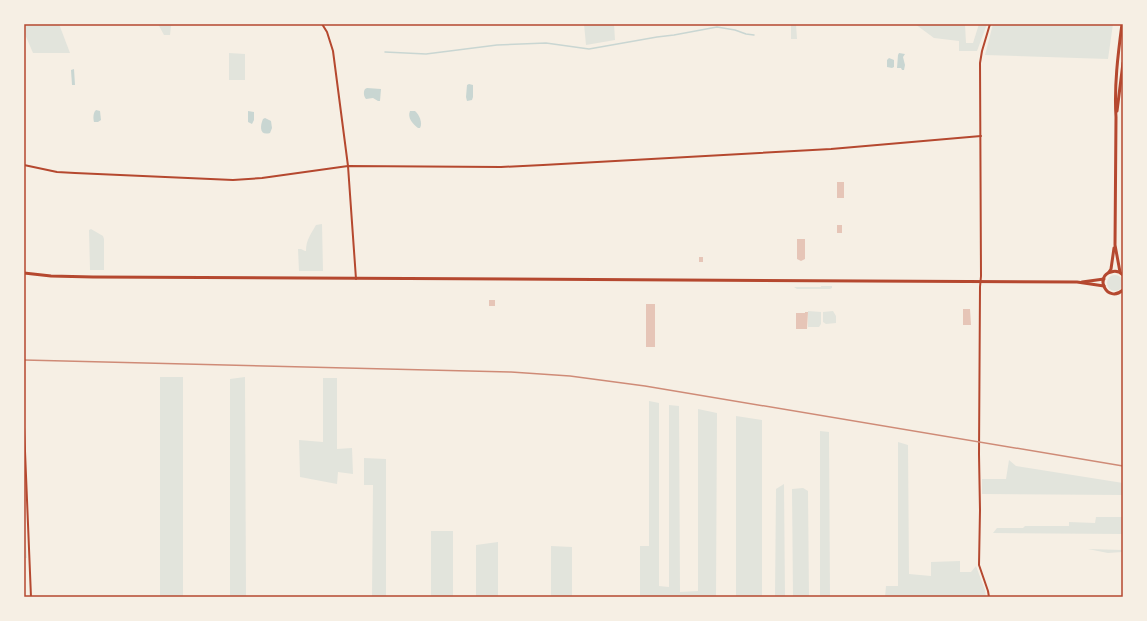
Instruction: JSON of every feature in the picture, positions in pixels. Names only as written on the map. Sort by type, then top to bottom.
[{"type":"main road","points":[[24,273],[51,276],[93,277],[980,282],[1077,282],[1104,278],[1111,269],[1115,245],[1115,106],[1122,24]]},
{"type":"main road","points":[[1116,117],[1123,63]]},
{"type":"main road","points":[[1115,245],[1120,272],[1123,275]]},
{"type":"main road","points":[[1109,273],[1116,271],[1120,272]]},
{"type":"main road","points":[[1104,278],[1104,286],[1106,290],[1112,294],[1119,293],[1123,290]]},
{"type":"main road","points":[[1077,282],[1104,286]]},
{"type":"street","points":[[322,24],[327,32],[333,51],[348,166],[356,279]]},
{"type":"street","points":[[989,597],[979,565],[979,454],[980,63],[990,24]]},
{"type":"street","points":[[24,165],[57,172],[233,180],[262,178],[348,166],[543,166],[831,149],[981,136]]},
{"type":"street","points":[[24,427],[31,597]]},
{"type":"shaded area","points":[[24,24],[59,24],[70,53],[33,53],[24,32]]},
{"type":"shaded area","points":[[158,24],[178,24],[171,26],[170,35],[164,35]]},
{"type":"shaded area","points":[[584,24],[614,24],[615,40],[586,45]]},
{"type":"shaded area","points":[[791,24],[796,24],[797,39],[791,39]]},
{"type":"shaded area","points":[[915,24],[965,24],[966,43],[973,43],[979,24],[987,24],[977,51],[959,51],[959,41],[934,38]]},
{"type":"shaded area","points":[[993,24],[1113,24],[1108,59],[985,55]]},
{"type":"shaded area","points":[[229,53],[245,54],[245,80],[229,80]]},
{"type":"shaded area","points":[[899,53],[905,54],[903,57],[905,65],[904,70],[897,68]]},
{"type":"shaded area","points":[[889,58],[894,60],[894,67],[892,68],[887,67],[887,60]]},
{"type":"shaded area","points":[[74,69],[75,85],[72,85],[71,70]]},
{"type":"shaded area","points":[[467,85],[473,85],[473,97],[472,100],[467,101]]},
{"type":"shaded area","points":[[367,88],[381,89],[380,101],[373,98],[366,99],[364,92]]},
{"type":"shaded area","points":[[96,110],[100,111],[101,120],[94,122],[94,113]]},
{"type":"shaded area","points":[[248,111],[254,112],[254,120],[252,124],[248,122]]},
{"type":"shaded area","points":[[410,111],[415,111],[418,114],[421,121],[420,128],[414,125],[411,121],[409,116]]},
{"type":"shaded area","points":[[265,118],[271,121],[272,128],[270,133],[266,134],[261,130],[263,119]]},
{"type":"shaded area","points":[[322,224],[323,271],[299,271],[298,249],[306,251],[308,240],[316,225]]},
{"type":"shaded area","points":[[91,229],[103,236],[104,239],[104,270],[90,270],[89,230]]},
{"type":"shaded area","points":[[1112,275],[1118,275],[1123,280],[1121,289],[1118,291],[1112,291],[1107,286],[1107,280]]},
{"type":"shaded area","points":[[832,286],[832,288],[797,289],[794,287],[821,287]]},
{"type":"shaded area","points":[[808,311],[821,312],[821,324],[819,327],[808,327]]},
{"type":"shaded area","points":[[833,311],[836,316],[836,323],[826,324],[823,322],[823,312]]},
{"type":"shaded area","points":[[160,377],[183,377],[183,597],[160,597]]},
{"type":"shaded area","points":[[245,377],[246,597],[230,597],[230,379]]},
{"type":"shaded area","points":[[323,378],[337,378],[337,449],[352,448],[353,474],[338,472],[337,484],[300,477],[299,440],[323,442]]},
{"type":"shaded area","points":[[649,401],[659,403],[659,586],[669,587],[669,405],[679,406],[680,592],[698,591],[698,409],[717,413],[716,597],[640,597],[640,546],[649,546]]},
{"type":"shaded area","points":[[736,416],[762,420],[762,597],[736,597]]},
{"type":"shaded area","points":[[820,431],[829,432],[830,597],[820,597]]},
{"type":"shaded area","points":[[898,442],[908,445],[909,574],[931,576],[931,562],[960,561],[960,572],[971,572],[976,566],[986,597],[885,597],[886,586],[898,586]]},
{"type":"shaded area","points":[[364,458],[386,459],[386,597],[372,597],[373,485],[364,485]]},
{"type":"shaded area","points":[[1009,460],[1016,466],[1123,483],[1123,495],[982,494],[982,479],[1006,479]]},
{"type":"shaded area","points":[[784,484],[785,597],[775,597],[776,489]]},
{"type":"shaded area","points":[[803,488],[808,491],[809,597],[793,597],[792,489]]},
{"type":"shaded area","points":[[1096,517],[1123,517],[1123,534],[993,533],[997,528],[1023,528],[1025,526],[1069,526],[1069,522],[1095,523]]},
{"type":"shaded area","points":[[24,518],[27,558],[24,558]]},
{"type":"shaded area","points":[[431,531],[453,531],[453,597],[431,597]]},
{"type":"shaded area","points":[[498,542],[498,597],[476,597],[476,545]]},
{"type":"shaded area","points":[[551,546],[572,547],[572,597],[551,597]]},
{"type":"shaded area","points":[[1088,549],[1123,550],[1123,580],[1122,552],[1108,553]]},
{"type":"building","points":[[837,182],[844,182],[844,198],[837,198]]},
{"type":"building","points":[[837,225],[842,225],[842,233],[837,233]]},
{"type":"building","points":[[797,239],[805,239],[805,259],[801,261],[797,259]]},
{"type":"building","points":[[699,257],[703,257],[703,262],[699,262]]},
{"type":"building","points":[[489,300],[495,300],[495,306],[489,306]]},
{"type":"building","points":[[646,304],[655,304],[655,347],[646,347]]},
{"type":"building","points":[[963,309],[970,309],[971,325],[963,325]]},
{"type":"building","points":[[808,312],[807,329],[796,329],[796,313]]},
{"type":"waterway","points":[[385,52],[426,54],[497,45],[546,43],[589,49],[717,27],[754,35]]},
{"type":"railway","points":[[24,360],[511,372],[570,376],[645,386],[1123,466]]}]
